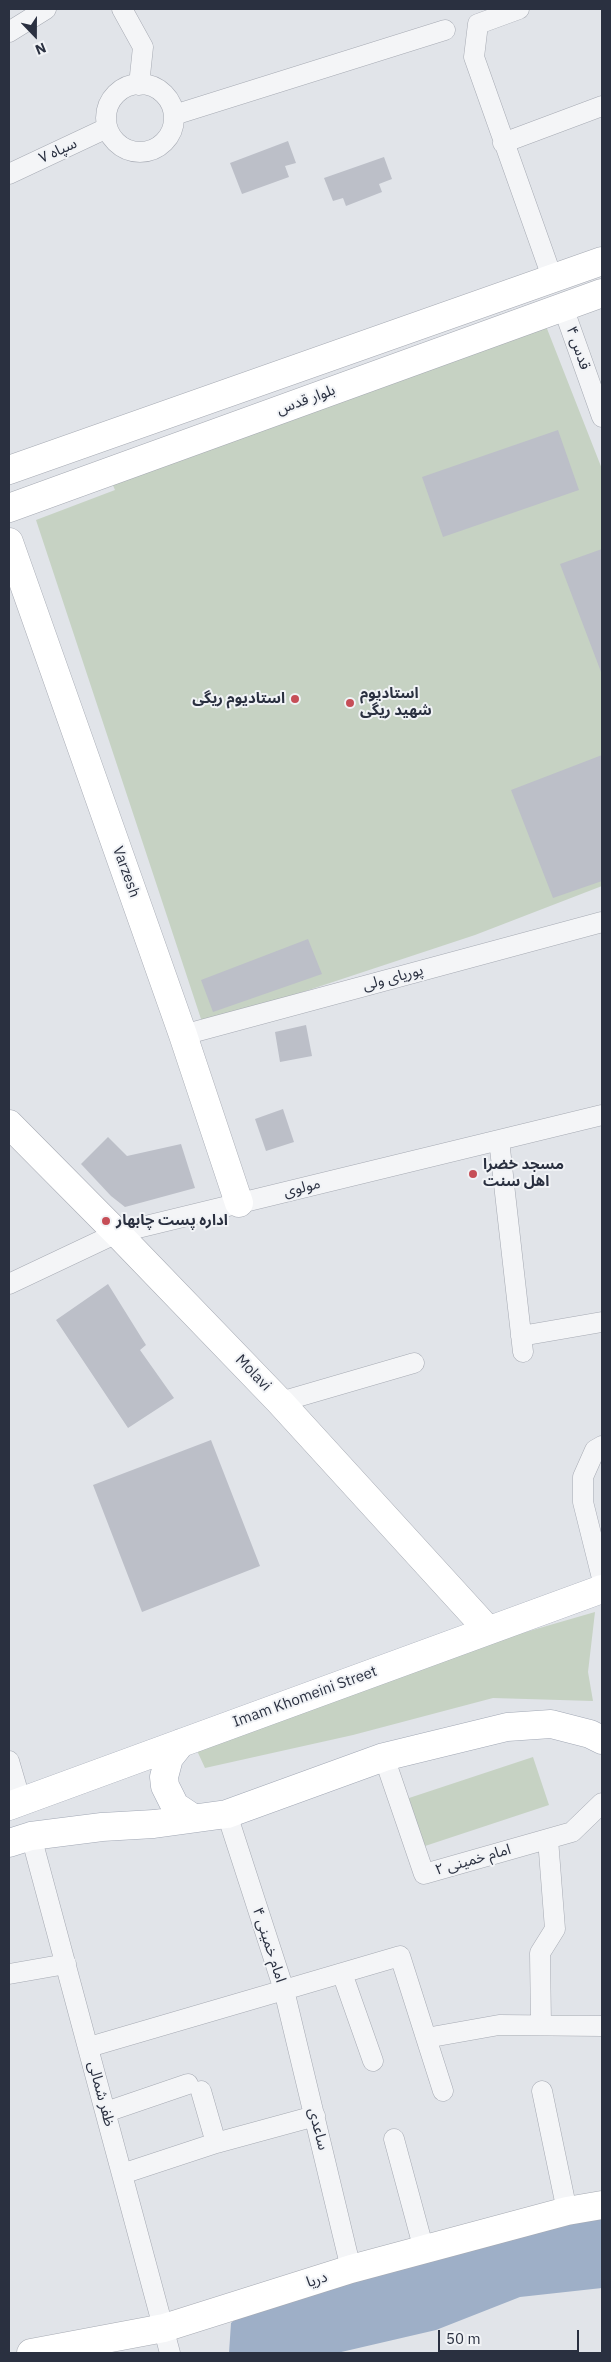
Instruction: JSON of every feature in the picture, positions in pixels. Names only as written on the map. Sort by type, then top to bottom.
[{"type":"main road","points":[[9,470],[553,280],[602,261]]},
{"type":"main road","points":[[553,280],[563,307]]},
{"type":"main road","name":"بلوار قدس","points":[[9,508],[602,293]]},
{"type":"main road","name":"Varzesh","points":[[9,542],[183,1035],[240,1203]]},
{"type":"main road","name":"Molavi","points":[[9,1124],[118,1233],[280,1402],[488,1630]]},
{"type":"main road","name":"Imam Khomeini Street","points":[[15,1804],[602,1589]]},
{"type":"main road","points":[[15,1804],[20,1839],[102,1827],[154,1824],[227,1814],[384,1757],[507,1727],[551,1724],[590,1734],[602,1740]]},
{"type":"main road","points":[[181,1743],[174,1750],[166,1767],[165,1786],[175,1806],[193,1818]]},
{"type":"main road","name":"دریا","points":[[32,2353],[167,2341],[352,2269],[567,2211],[602,2205]]},
{"type":"street","points":[[9,32],[46,9]]},
{"type":"street","points":[[122,9],[142,47],[139,85]]},
{"type":"street","points":[[519,9],[478,24],[474,58],[553,280]]},
{"type":"street","points":[[174,115],[445,30]]},
{"type":"street","points":[[139,85],[148,85],[163,93],[172,107],[174,115],[174,125],[164,143],[146,152],[136,152],[122,147],[111,137],[107,128],[108,107],[113,98],[125,89],[139,85]]},
{"type":"street","points":[[503,143],[602,106]]},
{"type":"street","name":"سپاه ۷","points":[[9,174],[107,128]]},
{"type":"street","name":"قدس ۴","points":[[563,307],[602,417]]},
{"type":"street","name":"پوریای ولی","points":[[183,1035],[602,922]]},
{"type":"street","name":"مولوی","points":[[9,1284],[118,1233],[602,1115]]},
{"type":"street","points":[[499,1140],[522,1344],[602,1322]]},
{"type":"street","points":[[280,1402],[414,1363]]},
{"type":"street","points":[[602,1446],[595,1450],[583,1477],[583,1502],[602,1578]]},
{"type":"street","name":"امام خمینی ۲","points":[[384,1757],[424,1874],[572,1832],[602,1803]]},
{"type":"street","points":[[9,1761],[15,1804]]},
{"type":"street","name":"امام خمینی ۴","points":[[227,1814],[284,1990],[400,1956],[426,2038]]},
{"type":"street","points":[[541,2025],[540,1953],[555,1929],[548,1838]]},
{"type":"street","name":"ظفر شمالی","points":[[20,1839],[66,1964],[167,2341]]},
{"type":"street","points":[[9,1974],[66,1964]]},
{"type":"street","points":[[342,1973],[373,2061]]},
{"type":"street","points":[[89,2047],[284,1990]]},
{"type":"street","name":"ساعدی","points":[[284,1990],[352,2269]]},
{"type":"street","points":[[443,2090],[426,2038],[499,2025],[602,2026]]},
{"type":"street","points":[[106,2112],[194,2087],[216,2143]]},
{"type":"street","points":[[542,2090],[567,2211]]},
{"type":"street","points":[[122,2174],[216,2143],[315,2116]]},
{"type":"street","points":[[394,2139],[424,2250]]},
{"type":"green space","name":"استادیوم شهید ریگی","points":[[544,321],[602,469],[602,886],[475,935],[203,1025],[36,520],[115,490],[109,476]]},
{"type":"green space","points":[[595,1612],[588,1672],[593,1701],[493,1698],[353,1735],[205,1768],[193,1742],[474,1647]]},
{"type":"green space","points":[[533,1757],[549,1805],[419,1848],[403,1800]]},
{"type":"water","points":[[602,2213],[602,2288],[520,2297],[436,2330],[337,2353],[229,2353],[231,2323],[256,2301]]},
{"type":"building","points":[[288,141],[296,163],[285,166],[289,177],[242,194],[230,163]]},
{"type":"building","points":[[384,157],[392,179],[379,184],[382,192],[346,206],[343,198],[333,201],[324,178]]},
{"type":"building","points":[[558,430],[579,490],[443,537],[422,477]]},
{"type":"building","points":[[602,549],[602,672],[601,672],[560,564]]},
{"type":"building","points":[[602,755],[602,881],[553,898],[511,790]]},
{"type":"building","points":[[308,939],[322,974],[213,1012],[201,980]]},
{"type":"building","points":[[306,1025],[312,1056],[280,1062],[275,1032]]},
{"type":"building","points":[[283,1109],[294,1142],[266,1151],[255,1119]]},
{"type":"building","points":[[108,1137],[127,1156],[181,1144],[195,1188],[125,1207],[111,1196],[81,1164]]},
{"type":"building","points":[[108,1284],[146,1345],[140,1350],[174,1398],[128,1428],[56,1320]]},
{"type":"building","points":[[211,1440],[260,1566],[142,1612],[93,1485]]},
{"type":"place","name":"استادیوم ریگی","points":[[295,699]]},
{"type":"place","name":"استادیوم شهید ریگی","points":[[350,703]]},
{"type":"place","name":"مسجد خضرا اهل سنت","points":[[473,1174]]},
{"type":"place","name":"اداره پست چابهار","points":[[106,1221]]}]
